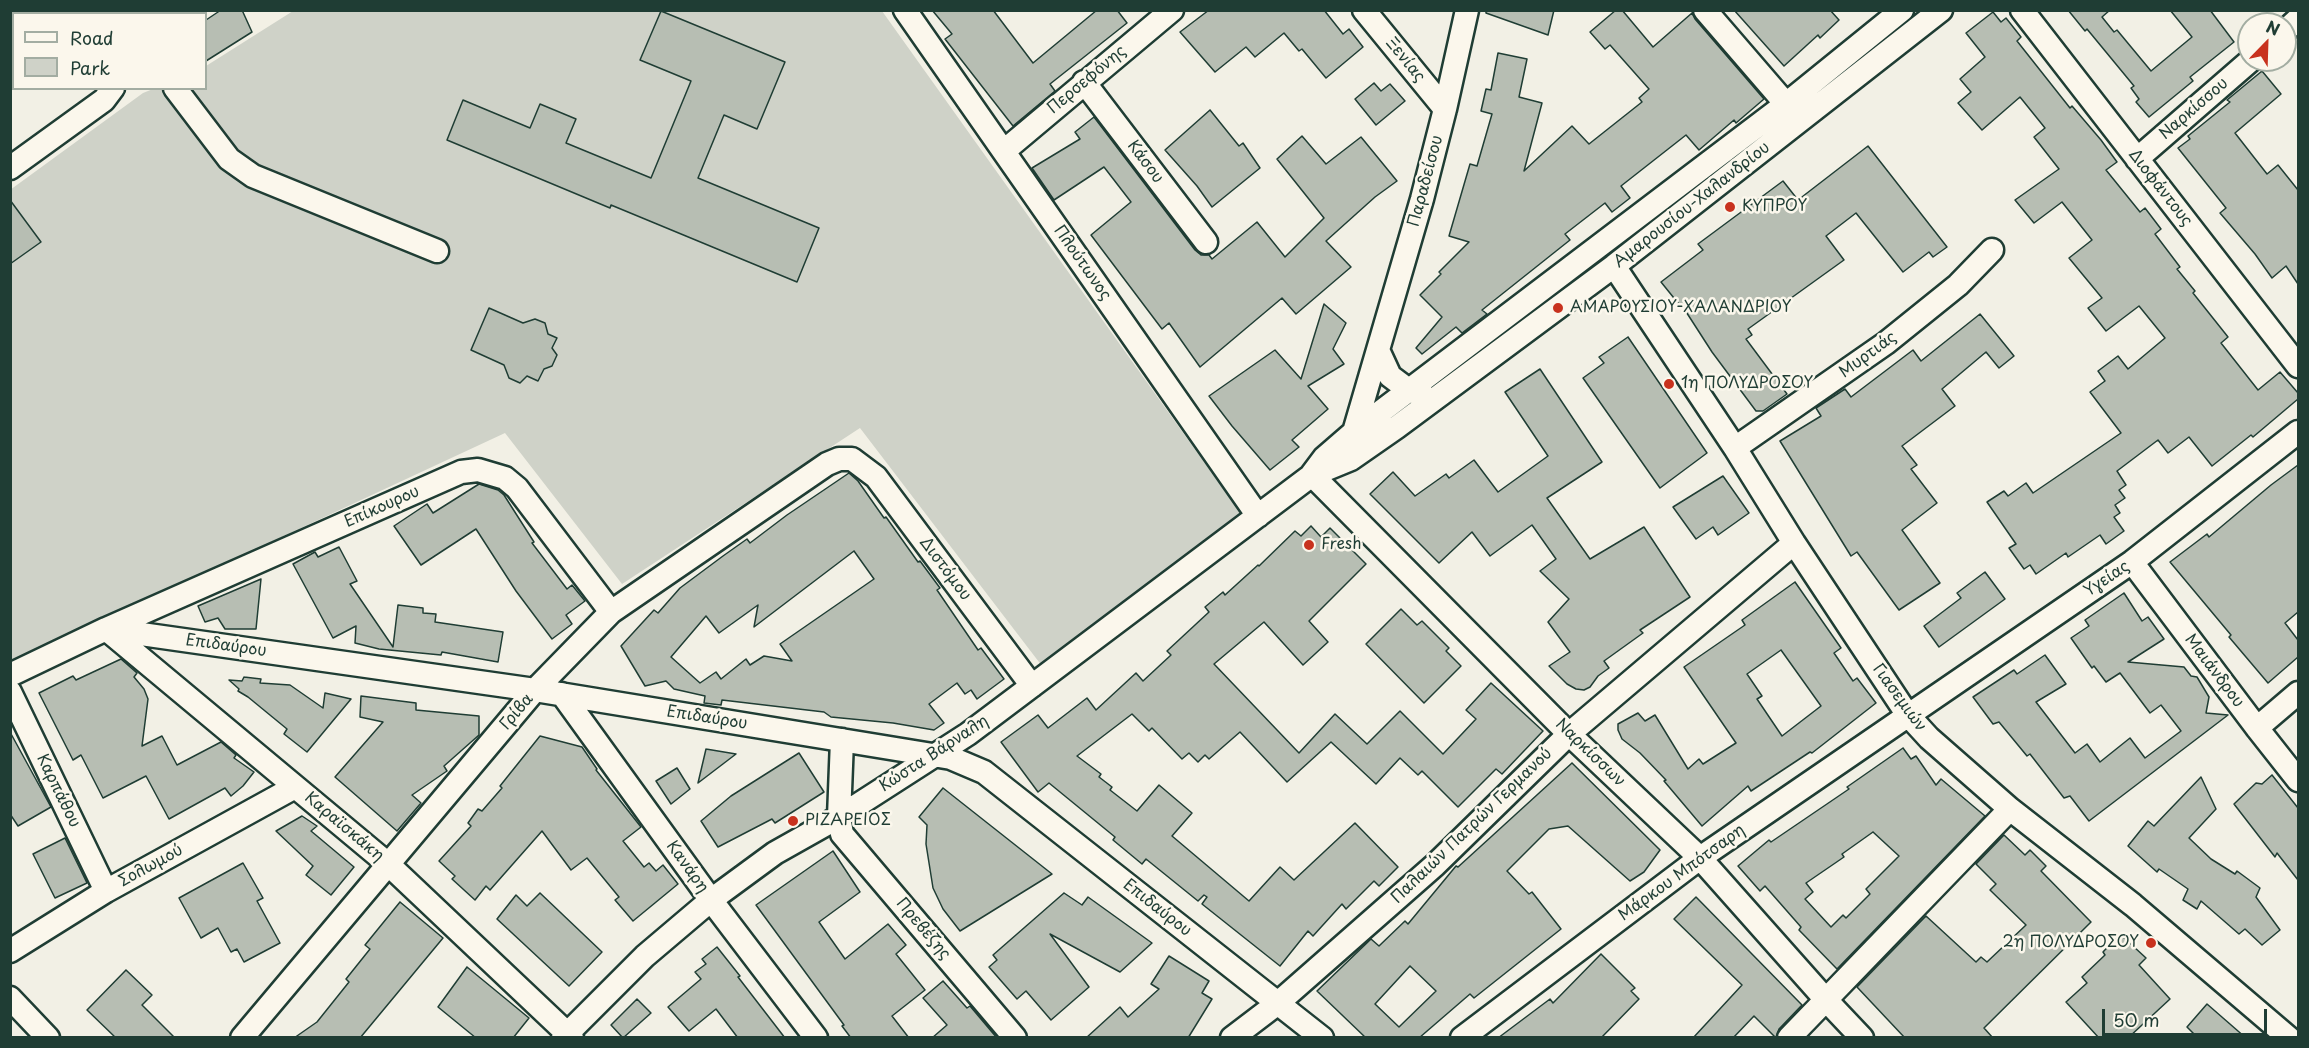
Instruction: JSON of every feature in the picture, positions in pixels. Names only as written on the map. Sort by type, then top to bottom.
[{"type":"street","name":"Πλούτωνος","points":[[905,10],[1258,516]]},
{"type":"street","name":"Περσεφόνης","points":[[1004,151],[1172,10]]},
{"type":"street","name":"Ξενίας","points":[[1364,10],[1445,109]]},
{"type":"street","name":"Παραδείσου","points":[[1354,432],[1422,199],[1467,10]]},
{"type":"street","points":[[1705,10],[1786,104]]},
{"type":"street","name":"Αμαρουσίου-Χαλανδρίου","points":[[1410,391],[1786,104],[1902,10]]},
{"type":"street","name":"Αμαρουσίου-Χαλανδρίου","points":[[1439,396],[1614,266],[1941,10]]},
{"type":"street","name":"Διοφάντους","points":[[2022,10],[2298,366]]},
{"type":"street","name":"Ναρκίσσου","points":[[2137,159],[2237,72]]},
{"type":"street","name":"Κάσου","points":[[1084,82],[1206,242]]},
{"type":"street","points":[[10,168],[104,100],[111,90]]},
{"type":"street","points":[[177,90],[229,159],[253,176],[437,251]]},
{"type":"street","name":"Μυρτιάς","points":[[1736,448],[1886,344],[1958,285],[1992,250]]},
{"type":"street","name":"Γιασεμιών","points":[[1614,266],[1736,448],[1794,543],[1907,714],[1929,738],[2010,809],[2133,905],[2289,1038]]},
{"type":"street","points":[[1378,350],[1390,376],[1410,391],[1439,396]]},
{"type":"street","name":"Κώστα Βάρναλη","points":[[1311,475],[1323,458],[1410,391]]},
{"type":"street","name":"Κώστα Βάρναλη","points":[[568,1036],[645,956],[711,900],[775,853],[839,817],[968,734],[1311,475],[1351,459],[1439,396]]},
{"type":"street","name":"Υγείας","points":[[1907,714],[2132,562],[2298,432]]},
{"type":"street","name":"Γρίβα","points":[[242,1038],[535,690],[611,612],[827,464],[839,459],[852,459]]},
{"type":"street","name":"Διστόμου","points":[[852,459],[876,477],[1032,686]]},
{"type":"street","name":"Επίκουρου","points":[[106,629],[461,472],[478,470],[505,478],[518,488],[611,612]]},
{"type":"street","name":"Ναρκίσσων","points":[[1311,475],[1569,734],[1700,858],[1862,1038]]},
{"type":"street","name":"Παλαιών Πατρών Γερμανού","points":[[1232,1038],[1278,1003],[1435,865],[1569,734],[1794,543]]},
{"type":"street","name":"Μαιάνδρου","points":[[2132,562],[2298,780]]},
{"type":"street","points":[[10,675],[106,629]]},
{"type":"street","name":"Επιδαύρου","points":[[106,629],[562,694],[951,758],[984,772],[1322,1038]]},
{"type":"street","name":"Καραϊσκάκη","points":[[106,629],[388,864],[568,1036]]},
{"type":"street","name":"Καρπάθου","points":[[10,692],[106,891]]},
{"type":"street","points":[[2257,728],[2298,693]]},
{"type":"street","name":"Κανάρη","points":[[562,694],[711,900],[816,1038]]},
{"type":"street","name":"Μάρκου Μπότσαρη","points":[[1462,1038],[1700,858],[1907,714]]},
{"type":"street","points":[[968,734],[968,749],[974,762],[984,772]]},
{"type":"street","points":[[839,817],[842,740]]},
{"type":"street","name":"Σολωμού","points":[[10,951],[106,891],[295,787]]},
{"type":"street","points":[[1789,1038],[2010,809]]},
{"type":"street","name":"Πρεβέζης","points":[[839,817],[842,834],[1016,1038]]},
{"type":"street","points":[[10,998],[48,1038]]},
{"type":"green space","points":[[293,11],[882,11],[1241,514],[1042,666],[860,428],[622,584],[505,433],[11,663],[10,190],[143,93],[150,90],[207,90],[207,65]]},
{"type":"building","points":[[221,10],[242,10],[252,32],[207,60],[207,19]]},
{"type":"building","points":[[932,10],[993,10],[1033,63],[1097,10],[1117,10],[1127,23],[1050,84],[1055,91],[1013,126],[945,39],[952,34]]},
{"type":"building","points":[[1209,10],[1324,10],[1343,34],[1349,29],[1363,47],[1326,78],[1302,49],[1299,51],[1284,33],[1255,57],[1246,47],[1215,72],[1180,32]]},
{"type":"building","points":[[1486,10],[1554,10],[1548,35],[1486,13]]},
{"type":"building","points":[[1616,10],[1622,10],[1653,47],[1692,13],[1764,99],[1736,123],[1734,120],[1699,150],[1686,135],[1621,186],[1630,198],[1612,212],[1605,203],[1565,234],[1570,240],[1482,310],[1487,314],[1462,333],[1456,327],[1422,354],[1416,348],[1442,317],[1420,295],[1469,242],[1449,236],[1470,164],[1477,166],[1492,114],[1481,111],[1486,89],[1491,90],[1498,53],[1527,59],[1519,97],[1542,103],[1524,171],[1572,126],[1589,144],[1642,102],[1639,98],[1649,89],[1610,45],[1605,49],[1590,32]]},
{"type":"building","points":[[1734,10],[1830,10],[1839,20],[1820,38],[1818,35],[1784,66]]},
{"type":"building","points":[[2068,10],[2110,10],[2102,17],[2114,32],[2117,30],[2151,71],[2192,37],[2170,10],[2210,10],[2234,42],[2190,77],[2193,81],[2149,117],[2136,102],[2139,99],[2131,88],[2134,86],[2087,29],[2085,31]]},
{"type":"building","points":[[661,11],[785,62],[757,129],[724,115],[698,178],[819,228],[797,282],[447,140],[463,100],[530,128],[540,104],[576,119],[566,143],[651,178],[691,81],[640,60]]},
{"type":"building","points":[[1993,12],[2001,22],[2006,18],[2021,37],[2017,41],[2070,108],[2072,106],[2117,162],[2106,170],[2140,212],[2145,208],[2161,229],[2155,234],[2180,267],[2177,269],[2195,291],[2193,293],[2228,337],[2221,343],[2258,390],[2280,372],[2298,393],[2298,399],[2253,437],[2251,435],[2212,466],[2189,437],[2168,453],[2158,440],[2117,471],[2126,485],[2119,490],[2125,498],[2115,505],[2120,513],[2114,517],[2124,531],[2106,544],[2100,535],[2068,557],[2066,553],[2036,574],[2030,565],[2024,569],[2009,548],[2016,544],[1987,502],[2004,491],[2008,496],[2026,483],[2033,493],[2121,433],[2090,392],[2105,381],[2098,371],[2118,356],[2128,369],[2165,338],[2139,306],[2106,331],[2088,308],[2102,298],[2069,258],[2092,240],[2062,202],[2034,223],[2015,200],[2059,169],[2034,137],[2045,128],[2020,97],[1982,130],[1958,103],[1971,92],[1960,79],[1985,57],[1966,33]]},
{"type":"building","points":[[2261,72],[2281,94],[2235,133],[2267,174],[2278,165],[2298,190],[2298,284],[2286,266],[2272,278],[2220,213],[2226,208],[2178,148],[2190,139],[2188,136],[2230,102],[2227,100]]},
{"type":"building","points":[[1374,83],[1381,91],[1390,84],[1405,101],[1376,125],[1355,99]]},
{"type":"building","points":[[1210,110],[1239,146],[1243,143],[1260,168],[1212,207],[1165,150]]},
{"type":"building","points":[[1094,117],[1195,250],[1201,255],[1209,255],[1212,259],[1257,222],[1285,257],[1324,218],[1277,159],[1302,136],[1326,164],[1361,137],[1397,181],[1375,197],[1326,241],[1351,267],[1296,314],[1282,298],[1200,367],[1169,323],[1162,329],[1091,235],[1131,202],[1104,167],[1054,200],[1032,168],[1080,139],[1075,132]]},
{"type":"building","points":[[1868,146],[1947,247],[1933,257],[1929,252],[1903,272],[1856,213],[1826,236],[1844,260],[1748,329],[1752,335],[1746,339],[1787,394],[1763,411],[1756,411],[1712,352],[1683,307],[1661,282],[1703,250],[1698,244],[1783,181],[1798,200]]},
{"type":"building","points":[[10,200],[41,242],[10,264]]},
{"type":"building","points":[[1324,304],[1346,323],[1333,349],[1344,364],[1308,386],[1328,409],[1292,440],[1299,447],[1270,470],[1209,396],[1275,350],[1301,379]]},
{"type":"building","points":[[489,308],[523,323],[535,319],[545,323],[548,334],[557,338],[552,348],[557,355],[552,366],[544,369],[538,381],[527,376],[520,383],[509,378],[504,365],[471,350]]},
{"type":"building","points":[[1980,314],[2014,356],[1999,368],[1986,352],[1942,389],[1955,406],[1902,446],[1917,465],[1911,469],[1937,503],[1902,530],[1940,583],[1899,610],[1857,552],[1851,556],[1780,441],[1821,416],[1816,408],[1845,389],[1851,397],[1913,350],[1921,361]]},
{"type":"building","points":[[1628,337],[1707,453],[1660,488],[1583,378],[1604,363],[1599,357]]},
{"type":"building","points":[[1540,369],[1602,462],[1547,498],[1590,559],[1644,527],[1690,597],[1640,630],[1643,633],[1604,661],[1609,668],[1584,690],[1567,684],[1549,666],[1570,652],[1548,622],[1569,599],[1540,571],[1556,559],[1532,525],[1490,556],[1472,532],[1439,563],[1370,494],[1393,472],[1415,496],[1446,474],[1449,478],[1474,460],[1498,492],[1548,456],[1505,392]]},
{"type":"building","points":[[2298,465],[2298,612],[2285,623],[2298,640],[2298,657],[2268,683],[2170,562],[2207,534],[2209,537]]},
{"type":"building","points":[[849,473],[858,481],[884,518],[886,517],[918,562],[920,561],[940,588],[937,590],[978,650],[981,648],[1004,679],[977,699],[971,690],[965,694],[957,683],[929,704],[944,723],[934,730],[893,723],[831,717],[824,712],[722,700],[721,705],[704,703],[705,696],[674,689],[666,681],[645,686],[621,646],[654,610],[658,613],[680,588],[747,539],[750,543]],"holes":[[[854,551],[874,579],[780,644],[792,661],[764,656],[750,665],[746,659],[721,679],[716,672],[700,683],[671,657],[706,616],[719,633],[758,605],[754,627]]]},
{"type":"building","points":[[1723,476],[1749,513],[1718,535],[1713,527],[1696,539],[1673,507]]},
{"type":"building","points":[[479,484],[498,490],[504,495],[534,542],[532,543],[567,589],[572,585],[585,601],[566,615],[572,624],[552,639],[516,591],[476,529],[421,565],[394,526],[427,504],[433,513]]},
{"type":"building","points":[[1311,526],[1321,537],[1330,528],[1366,564],[1309,621],[1328,642],[1303,665],[1264,622],[1214,664],[1299,753],[1335,714],[1367,744],[1400,711],[1443,754],[1476,719],[1466,710],[1491,683],[1543,731],[1502,774],[1496,769],[1458,807],[1422,771],[1418,775],[1400,758],[1376,784],[1331,742],[1287,782],[1240,732],[1209,759],[1205,755],[1198,762],[1189,753],[1182,759],[1152,728],[1149,731],[1132,714],[1077,756],[1101,774],[1099,777],[1112,787],[1110,790],[1137,811],[1159,785],[1192,813],[1172,836],[1249,901],[1280,867],[1294,880],[1355,823],[1398,867],[1379,886],[1374,881],[1346,909],[1342,904],[1313,936],[1308,931],[1280,966],[1202,904],[1207,897],[1204,895],[1198,901],[1146,859],[1142,864],[1113,840],[1115,837],[1049,783],[1038,792],[1001,742],[1038,715],[1048,728],[1087,698],[1096,710],[1136,673],[1143,681],[1171,655],[1167,651],[1209,612],[1205,607],[1223,592],[1225,595],[1295,531],[1301,536]]},
{"type":"building","points":[[339,547],[357,581],[350,584],[393,647],[398,605],[423,608],[423,613],[436,614],[435,622],[503,632],[498,662],[442,652],[441,655],[379,649],[355,643],[356,626],[333,638],[293,564],[315,552],[318,557]]},
{"type":"building","points":[[1985,572],[2005,599],[1939,647],[1924,626],[1961,598],[1957,593]]},
{"type":"building","points":[[261,579],[256,629],[225,629],[218,618],[205,622],[198,606]]},
{"type":"building","points":[[1795,582],[1841,648],[1834,653],[1853,681],[1857,678],[1876,703],[1812,753],[1810,752],[1751,791],[1748,786],[1702,826],[1664,781],[1666,780],[1640,753],[1622,739],[1618,724],[1638,713],[1645,721],[1655,715],[1688,769],[1699,759],[1703,764],[1736,743],[1684,667],[1745,625],[1742,620]],"holes":[[[1781,650],[1821,706],[1782,736],[1757,699],[1762,696],[1747,674]]]},
{"type":"building","points":[[2124,593],[2142,621],[2148,617],[2164,639],[2128,662],[2184,667],[2191,676],[2197,677],[2209,697],[2206,713],[2228,715],[2089,821],[2070,796],[2064,798],[2030,754],[2027,756],[1999,722],[1993,724],[1973,697],[2014,670],[2017,674],[2045,655],[2066,684],[2036,702],[2075,753],[2087,744],[2100,762],[2130,738],[2145,758],[2181,731],[2161,705],[2150,713],[2120,673],[2106,682],[2094,666],[2092,668],[2071,638],[2089,626],[2085,620]]},
{"type":"building","points":[[1401,609],[1417,625],[1422,621],[1449,648],[1446,651],[1461,666],[1424,703],[1366,644]]},
{"type":"building","points":[[121,659],[137,673],[134,677],[144,689],[148,699],[142,746],[162,736],[177,765],[221,742],[236,755],[234,758],[254,772],[243,786],[231,796],[225,788],[169,819],[146,776],[103,798],[81,755],[73,760],[39,693],[73,676],[76,680]]},
{"type":"building","points":[[244,677],[261,679],[260,683],[290,685],[323,708],[325,693],[351,699],[307,752],[284,734],[287,729],[238,691],[239,689],[229,680],[242,681]]},
{"type":"building","points":[[361,696],[416,703],[416,710],[479,716],[479,735],[444,766],[447,771],[412,795],[421,803],[397,831],[335,777],[383,722],[360,717]]},
{"type":"building","points":[[10,732],[51,807],[18,826],[10,814]]},
{"type":"building","points":[[540,736],[582,747],[596,770],[641,827],[623,841],[644,867],[649,863],[656,871],[663,865],[678,884],[633,921],[615,900],[619,897],[587,858],[571,870],[542,831],[490,890],[486,886],[475,900],[452,879],[455,876],[439,861],[471,826],[468,823],[478,809],[482,811],[502,788],[500,786]]},
{"type":"building","points":[[1903,748],[1911,759],[1916,756],[1936,785],[1941,779],[1985,816],[1837,969],[1799,930],[1801,927],[1765,886],[1760,891],[1738,866],[1769,840],[1771,842],[1849,789],[1847,787]],"holes":[[[1873,832],[1899,856],[1866,889],[1870,894],[1846,918],[1843,915],[1831,927],[1805,899],[1813,892],[1806,883],[1844,857],[1842,854]]]},
{"type":"building","points":[[706,749],[736,754],[698,783]]},
{"type":"building","points":[[799,753],[824,792],[775,823],[772,819],[718,847],[701,821],[731,796]]},
{"type":"building","points":[[1572,763],[1660,850],[1644,872],[1630,881],[1568,826],[1549,829],[1507,871],[1529,894],[1532,892],[1561,929],[1474,998],[1470,994],[1419,1038],[1366,1038],[1317,991],[1371,939],[1379,946],[1405,921],[1408,924],[1456,866],[1458,867]],"holes":[[[1410,966],[1436,991],[1399,1027],[1375,1004]]]},
{"type":"building","points":[[677,768],[690,789],[671,804],[656,781]]},
{"type":"building","points":[[2272,775],[2298,808],[2298,880],[2277,853],[2275,857],[2234,804],[2256,783],[2262,784]]},
{"type":"building","points":[[2201,777],[2216,809],[2189,838],[2211,859],[2235,874],[2237,871],[2260,888],[2256,897],[2280,930],[2262,945],[2245,929],[2239,934],[2201,901],[2197,909],[2183,900],[2188,889],[2159,869],[2157,872],[2128,846],[2148,821],[2154,826]]},
{"type":"building","points":[[943,788],[1052,874],[960,931],[943,909],[933,888],[926,844],[927,825],[919,817]]},
{"type":"building","points":[[302,816],[317,826],[311,831],[354,867],[331,895],[306,875],[313,866],[276,831]]},
{"type":"building","points":[[2004,835],[2025,855],[2030,850],[2046,866],[2041,871],[2091,922],[1984,1028],[1993,1038],[1905,1038],[1857,987],[1926,916],[1976,962],[1981,957],[1987,962],[2026,925],[1990,890],[1996,884],[1976,864]]},
{"type":"building","points":[[65,838],[87,883],[55,898],[33,854]]},
{"type":"building","points":[[833,851],[860,892],[819,922],[845,959],[888,924],[906,945],[896,954],[925,990],[892,1016],[909,1038],[851,1038],[842,1026],[844,1025],[756,905]]},
{"type":"building","points":[[243,863],[263,898],[257,901],[280,943],[244,962],[237,949],[231,952],[218,928],[201,938],[179,898]]},
{"type":"building","points":[[540,893],[602,952],[569,986],[497,919],[516,895],[527,906]]},
{"type":"building","points":[[1064,893],[1082,905],[1088,897],[1152,943],[1120,972],[1050,934],[1089,987],[1051,1020],[1026,991],[1017,999],[989,967],[997,960],[993,955]]},
{"type":"building","points":[[1696,897],[1802,1005],[1779,1029],[1776,1038],[1754,1016],[1733,1038],[1693,1038],[1742,985],[1674,919]]},
{"type":"building","points":[[400,902],[443,938],[360,1038],[294,1038],[317,1022],[349,982],[346,979],[370,949],[365,945]]},
{"type":"building","points":[[2120,934],[2146,958],[2139,965],[2170,999],[2128,1038],[2099,1038],[2066,1002],[2087,983],[2082,977],[2105,955],[2103,952]]},
{"type":"building","points":[[717,947],[785,1038],[738,1038],[716,1009],[689,1031],[668,1007],[701,979],[695,972],[706,964],[702,959]]},
{"type":"building","points":[[1601,954],[1635,988],[1631,991],[1639,999],[1601,1038],[1498,1038],[1550,999],[1553,1003]]},
{"type":"building","points":[[1169,956],[1209,981],[1202,993],[1212,999],[1188,1038],[1086,1038],[1120,1007],[1128,1017],[1159,989],[1151,984]]},
{"type":"building","points":[[467,967],[529,1018],[513,1038],[476,1038],[438,1007]]},
{"type":"building","points":[[126,970],[152,995],[142,1005],[175,1038],[116,1038],[87,1010]]},
{"type":"building","points":[[943,981],[967,1008],[970,1006],[997,1038],[932,1038],[947,1025],[923,998]]},
{"type":"building","points":[[637,999],[651,1013],[623,1038],[611,1025]]},
{"type":"building","points":[[2207,1004],[2246,1038],[2198,1038],[2187,1027]]},
{"type":"place","name":"ΚΥΠΡΟΥ","points":[[1730,207]]},
{"type":"place","name":"ΑΜΑΡΟΥΣΙΟΥ-ΧΑΛΑΝΔΡΙΟΥ","points":[[1558,308]]},
{"type":"place","name":"1η ΠΟΛΥΔΡΟΣΟΥ","points":[[1669,384]]},
{"type":"place","name":"Fresh","points":[[1309,545]]},
{"type":"place","name":"ΡΙΖΑΡΕΙΟΣ","points":[[793,821]]},
{"type":"place","name":"2η ΠΟΛΥΔΡΟΣΟΥ","points":[[2151,943]]}]
